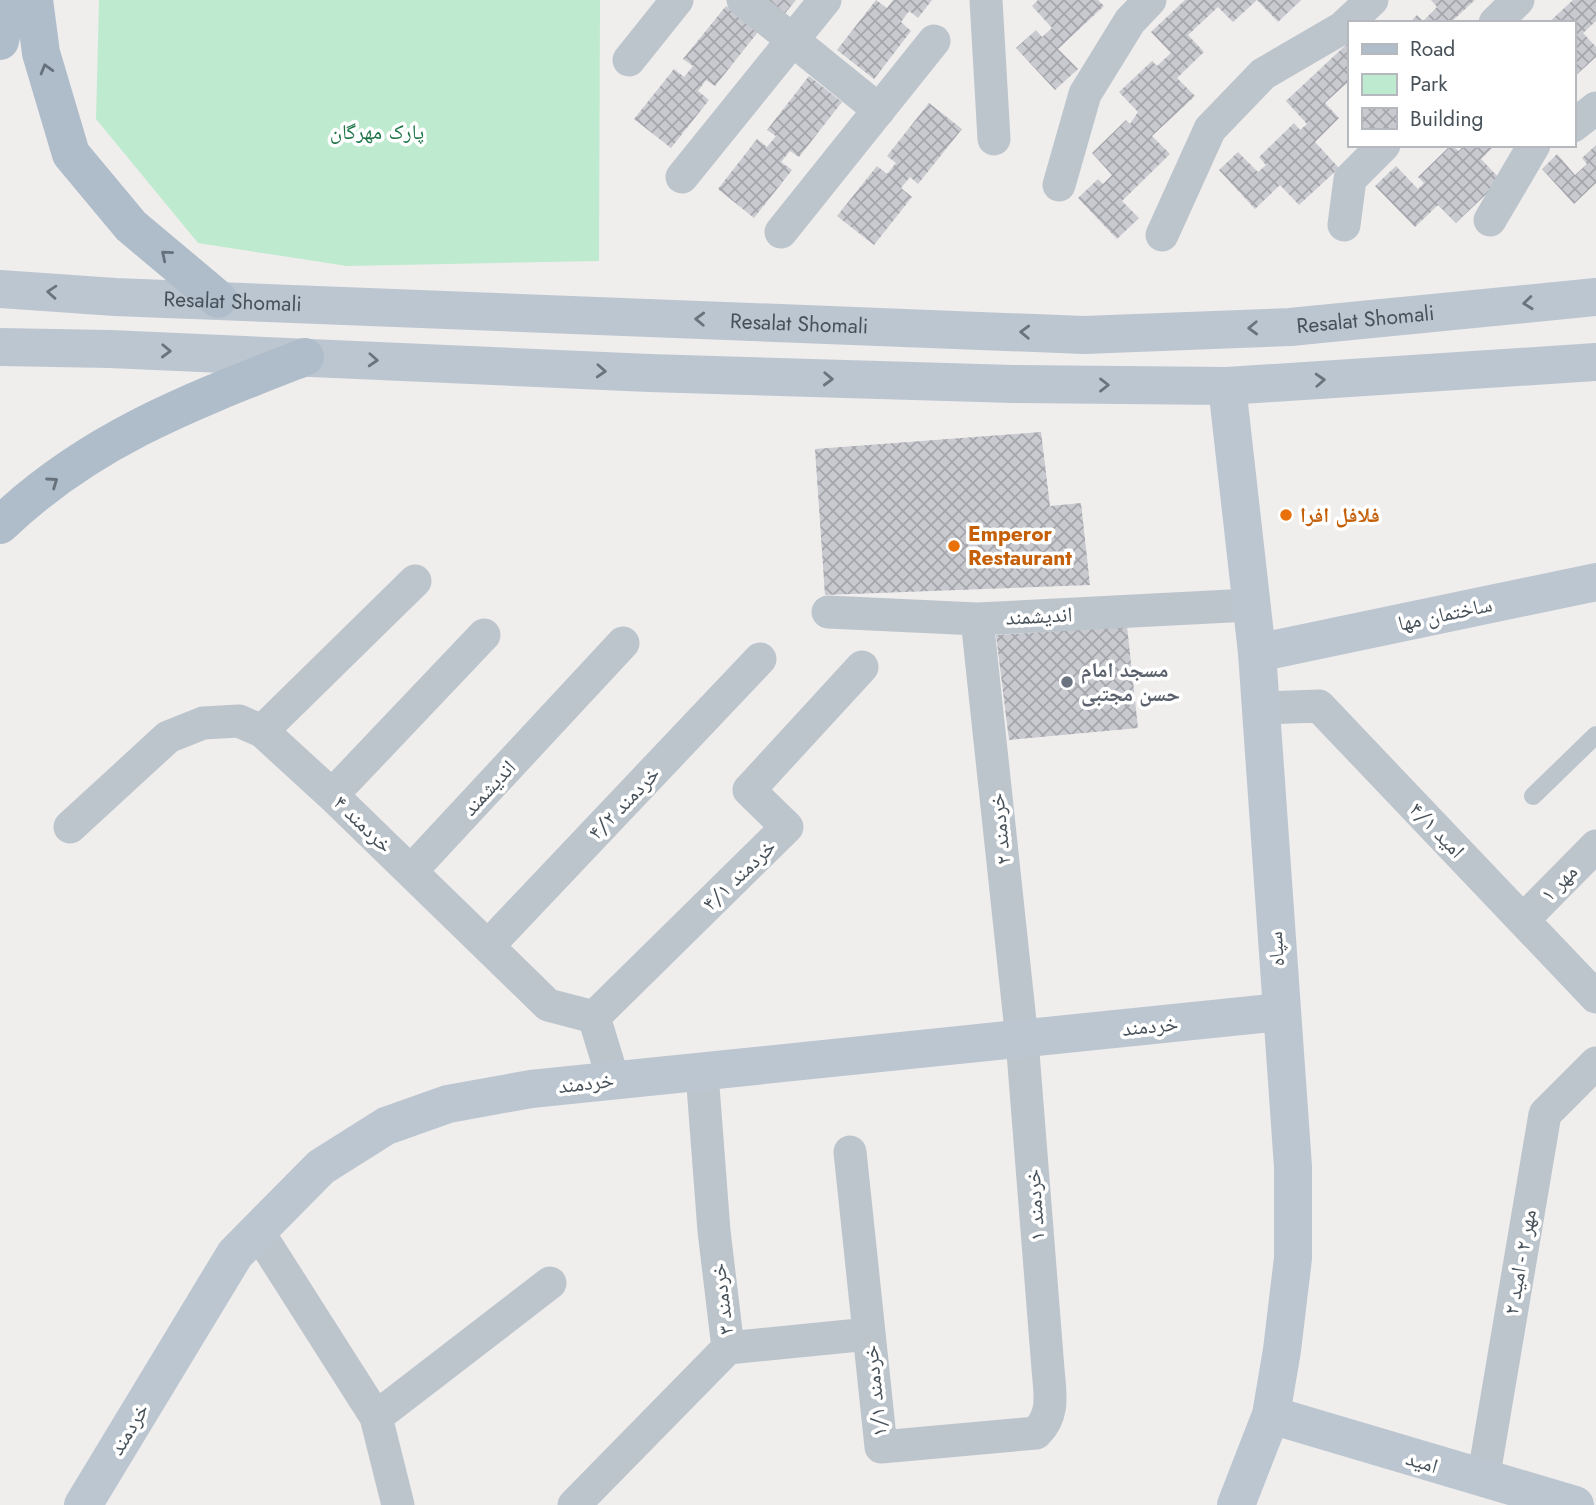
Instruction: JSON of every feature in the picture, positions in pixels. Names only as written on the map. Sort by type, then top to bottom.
[{"type":"main road","points":[[0,41],[8,0]]},
{"type":"main road","points":[[34,0],[41,53],[71,154],[131,226],[218,299]]},
{"type":"main road","name":"Resalat Shomali","points":[[0,289],[115,297],[1084,335],[1290,327],[1596,296]]},
{"type":"main road","points":[[110,349],[90,338],[83,327],[89,312],[115,297]]},
{"type":"main road","points":[[0,347],[110,349],[703,375],[1013,384],[1227,386],[1596,362]]},
{"type":"main road","points":[[0,525],[26,500],[122,433],[205,396],[305,357]]},
{"type":"main road","name":"سپاه","points":[[1227,386],[1256,653],[1293,1167],[1293,1258],[1271,1415],[1236,1505]]},
{"type":"main road","name":"ساختمان مها","points":[[1256,653],[1596,582]]},
{"type":"main road","name":"خردمند","points":[[83,1505],[235,1254],[321,1167],[386,1126],[448,1104],[613,1079],[702,1073],[1280,1012]]},
{"type":"main road","name":"امید","points":[[1271,1415],[1483,1480],[1575,1505]]},
{"type":"street","points":[[629,60],[677,0]]},
{"type":"street","points":[[743,0],[878,110]]},
{"type":"street","points":[[682,177],[825,0]]},
{"type":"street","points":[[986,0],[994,139]]},
{"type":"street","points":[[1059,185],[1085,94],[1130,22],[1150,0]]},
{"type":"street","points":[[1350,21],[1372,0]]},
{"type":"street","points":[[1497,21],[1518,0]]},
{"type":"street","points":[[1162,234],[1210,129],[1263,74],[1348,22]]},
{"type":"street","points":[[781,232],[934,41]]},
{"type":"street","points":[[1575,124],[1596,108]]},
{"type":"street","points":[[1344,225],[1350,179],[1382,147]]},
{"type":"street","points":[[1490,220],[1533,147]]},
{"type":"street","points":[[262,731],[415,582]]},
{"type":"street","name":"اندیشمند","points":[[828,612],[977,619],[1250,604]]},
{"type":"street","name":"خردمند ۲","points":[[977,619],[1022,1040]]},
{"type":"street","points":[[332,794],[484,635]]},
{"type":"street","name":"اندیشمند","points":[[412,870],[623,643]]},
{"type":"street","name":"خردمند ۴/۲","points":[[488,946],[760,659]]},
{"type":"street","name":"خردمند ۴/۱","points":[[594,1017],[787,827],[749,790],[862,667]]},
{"type":"street","name":"امید ۴/۱","points":[[1260,708],[1319,706],[1596,998]]},
{"type":"street","name":"خردمند ۴","points":[[70,827],[168,737],[203,723],[239,721],[262,731],[332,794],[548,1005],[594,1017]]},
{"type":"street","name":"مهر ۱","points":[[1523,920],[1596,846]]},
{"type":"street","points":[[594,1017],[613,1079]]},
{"type":"street","name":"خردمند ۱","points":[[1022,1040],[1048,1369]]},
{"type":"street","name":"مهر ۲ - امید ۲","points":[[1483,1480],[1545,1114],[1596,1063]]},
{"type":"street","name":"خردمند ۳","points":[[574,1505],[728,1348],[714,1231],[702,1073]]},
{"type":"street","name":"خردمند ۱/۱","points":[[850,1152],[881,1447],[1036,1433],[1047,1422],[1051,1410],[1048,1369]]},
{"type":"street","points":[[257,1230],[376,1417],[398,1505]]},
{"type":"street","points":[[376,1417],[550,1283]]},
{"type":"street","points":[[728,1348],[869,1334]]},
{"type":"lane","points":[[1533,796],[1596,735]]},
{"type":"green space","name":"پارک مهرگان","points":[[99,0],[600,0],[599,261],[347,266],[198,243],[96,119]]},
{"type":"building","points":[[761,0],[796,0],[782,17]]},
{"type":"building","points":[[876,0],[887,8],[893,0],[932,0],[918,18],[909,11],[901,22],[911,31],[874,79],[837,50]]},
{"type":"building","points":[[1038,0],[1098,0],[1104,6],[1058,49],[1078,69],[1055,90],[1016,48],[1036,30],[1042,37],[1052,28],[1032,6]]},
{"type":"building","points":[[1185,0],[1257,0],[1233,22],[1218,7],[1188,35],[1204,52],[1177,78],[1195,96],[1152,136],[1170,154],[1122,201],[1139,218],[1117,239],[1078,198],[1098,179],[1103,184],[1112,175],[1092,153],[1126,120],[1130,124],[1138,112],[1119,92],[1152,61],[1157,66],[1171,53],[1151,32]]},
{"type":"building","points":[[1257,0],[1301,0],[1278,22]]},
{"type":"building","points":[[1431,0],[1475,0],[1452,21],[1423,21],[1437,7]]},
{"type":"building","points":[[1573,0],[1596,0],[1596,21],[1583,33],[1596,47],[1596,57],[1575,76],[1575,21],[1550,21]]},
{"type":"building","points":[[726,6],[758,32],[715,86],[706,80],[698,91],[709,100],[671,148],[634,119],[674,69],[684,77],[693,66],[683,59]]},
{"type":"building","points":[[1417,15],[1423,21],[1411,21]]},
{"type":"building","points":[[1348,43],[1348,82],[1325,103],[1339,118],[1315,142],[1339,168],[1299,205],[1280,185],[1255,209],[1219,170],[1238,152],[1258,172],[1266,165],[1259,157],[1294,123],[1300,130],[1307,124],[1286,101]]},
{"type":"building","points":[[809,76],[842,102],[799,157],[790,151],[781,162],[792,170],[754,218],[718,189],[757,139],[767,147],[776,136],[767,130]]},
{"type":"building","points":[[929,103],[962,129],[918,184],[910,177],[901,188],[912,197],[874,245],[837,216],[877,166],[887,174],[896,163],[887,156]]},
{"type":"building","points":[[1596,145],[1596,183],[1574,204],[1542,169],[1557,154],[1575,175],[1587,164],[1582,158]]},
{"type":"building","points":[[1449,147],[1459,151],[1462,147],[1493,147],[1481,159],[1501,180],[1456,223],[1438,205],[1415,227],[1375,186],[1396,166],[1418,189],[1424,183],[1418,177]]},
{"type":"building","name":"Emperor Restaurant","points":[[1041,432],[1050,506],[1081,503],[1090,585],[825,595],[815,449]]},
{"type":"building","name":"مسجد امام حسن مجتبی","points":[[1127,626],[1138,728],[1009,740],[996,635]]},
{"type":"place","name":"فلافل افرا","points":[[1286,515]]},
{"type":"place","name":"Emperor Restaurant","points":[[954,546]]},
{"type":"place","name":"مسجد امام حسن مجتبی","points":[[1067,682]]}]
